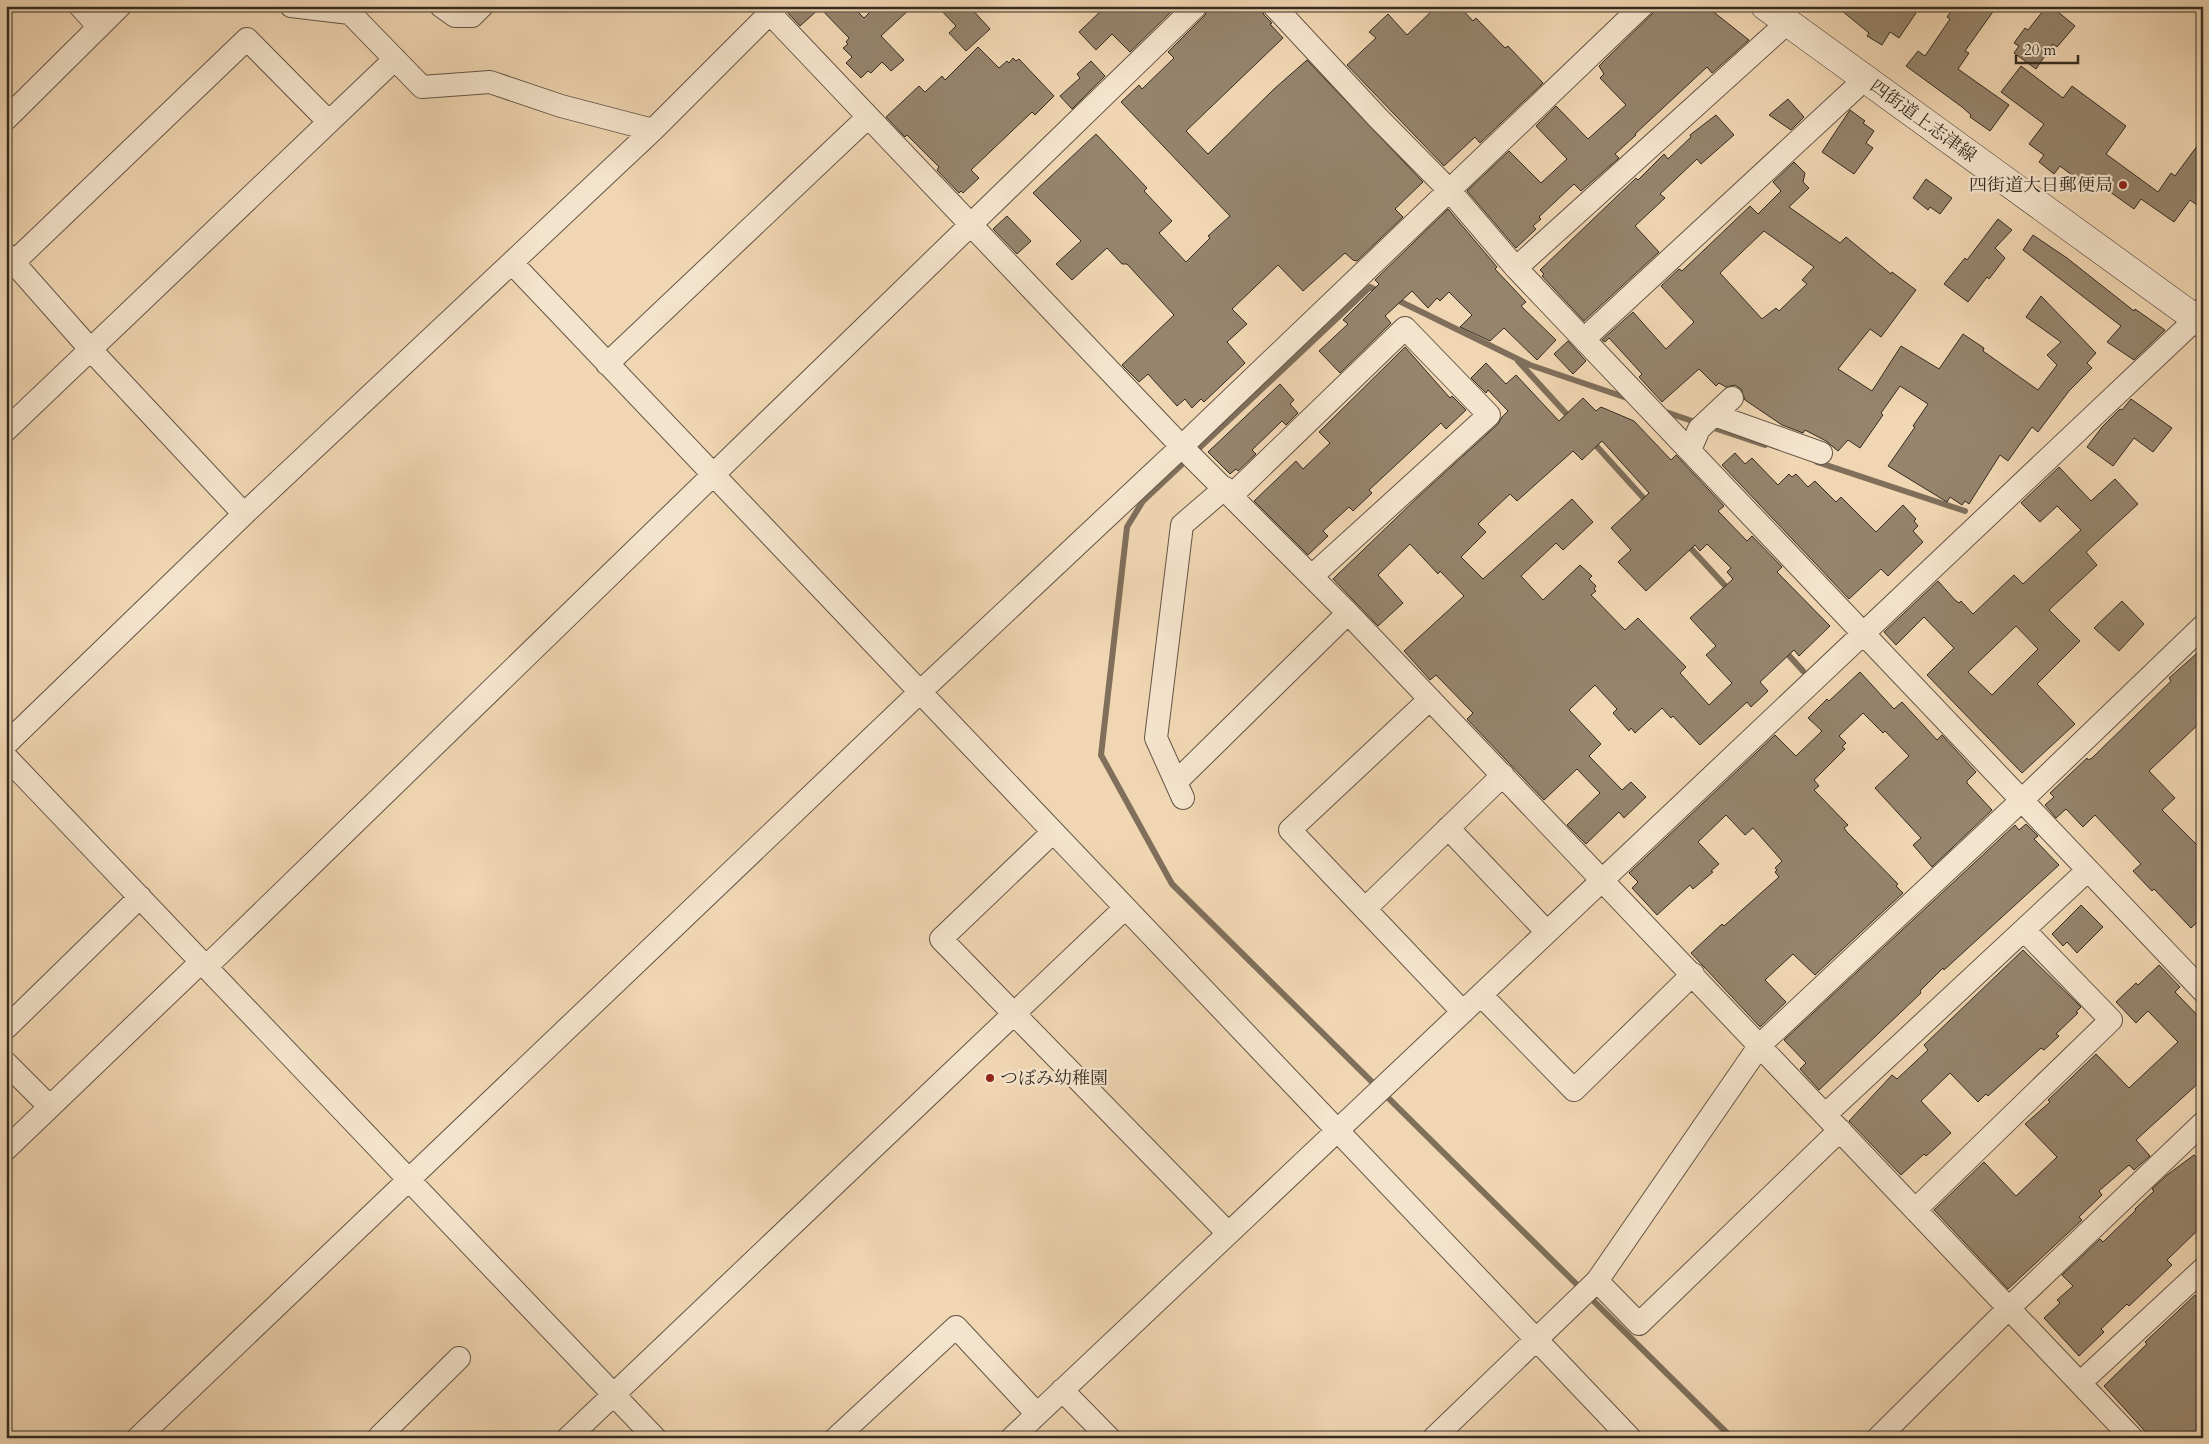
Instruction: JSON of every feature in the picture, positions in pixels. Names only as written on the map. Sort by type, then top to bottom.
[{"type":"main road","name":"四街道上志津線","points":[[1765,6],[2200,317]]},
{"type":"street","points":[[80,6],[100,27]]},
{"type":"street","points":[[6,119],[120,6]]},
{"type":"street","points":[[291,6],[350,13],[422,88],[490,82],[561,106],[653,130]]},
{"type":"street","points":[[441,6],[455,16],[472,16],[482,6]]},
{"type":"street","points":[[6,1149],[203,964],[1196,6]]},
{"type":"street","points":[[1274,6],[1379,119],[1450,191],[1516,268],[2203,991]]},
{"type":"street","points":[[138,1438],[920,692],[1188,452],[1450,191],[1642,6]]},
{"type":"street","points":[[6,744],[244,514],[653,130],[770,8],[970,225],[1188,452],[1348,613],[2132,1438]]},
{"type":"street","points":[[1516,268],[1788,23]]},
{"type":"street","points":[[244,514],[91,350],[10,258],[247,39],[329,122]]},
{"type":"street","points":[[6,430],[395,59]]},
{"type":"street","points":[[1584,339],[1865,79]]},
{"type":"street","points":[[606,364],[868,116]]},
{"type":"street","points":[[512,263],[606,364],[1630,1438]]},
{"type":"street","points":[[1012,1438],[2200,317]]},
{"type":"street","points":[[1312,576],[1489,415],[1405,328],[1228,492],[1182,525],[1156,738],[1180,790],[1348,613]]},
{"type":"street","points":[[1690,450],[1699,429],[1732,398]]},
{"type":"street","points":[[1714,416],[1821,453]]},
{"type":"street","points":[[1434,1438],[1596,1281],[1760,1045],[2022,800],[2203,626]]},
{"type":"street","points":[[1430,699],[1290,830],[1463,1012]]},
{"type":"street","points":[[6,757],[655,1438]]},
{"type":"street","points":[[1365,909],[1503,775]]},
{"type":"street","points":[[1448,828],[1548,932]]},
{"type":"street","points":[[1052,832],[942,938],[1228,1233]]},
{"type":"street","points":[[1596,1281],[1639,1324],[1833,1122],[2024,930],[2088,870]]},
{"type":"street","points":[[6,1028],[140,897]]},
{"type":"street","points":[[568,1438],[1124,908]]},
{"type":"street","points":[[1915,1210],[2111,1020],[2024,930]]},
{"type":"street","points":[[1481,995],[1574,1090],[1692,974]]},
{"type":"street","points":[[6,1063],[50,1107]]},
{"type":"street","points":[[1878,1438],[2009,1308],[2203,1123]]},
{"type":"street","points":[[2080,1383],[2203,1269]]},
{"type":"street","points":[[836,1438],[956,1327],[1037,1414]]},
{"type":"street","points":[[381,1438],[380,1436],[459,1358]]},
{"type":"street","points":[[1062,1390],[1108,1438]]},
{"type":"building","points":[[790,6],[852,6],[864,18],[876,6],[913,6],[881,36],[904,60],[891,71],[882,62],[871,73],[868,71],[861,78],[846,63],[852,57],[843,48],[848,44],[846,42],[849,38],[820,8],[800,26],[788,13]]},
{"type":"building","points":[[937,6],[969,6],[990,29],[966,51],[949,33],[956,26]]},
{"type":"building","points":[[1106,6],[1177,6],[1130,52],[1112,34],[1096,50],[1079,32]]},
{"type":"building","points":[[1209,6],[1261,6],[1264,15],[1272,23],[1270,24],[1283,38],[1186,131],[1208,154],[1274,89],[1307,60],[1423,182],[1395,209],[1403,217],[1357,261],[1345,253],[1303,291],[1278,265],[1232,309],[1247,324],[1227,342],[1245,363],[1204,402],[1201,399],[1192,408],[1185,399],[1177,406],[1148,374],[1139,382],[1122,365],[1174,315],[1127,264],[1122,264],[1107,248],[1072,280],[1056,264],[1081,241],[1033,193],[1096,134],[1147,188],[1144,191],[1172,221],[1159,233],[1186,262],[1210,238],[1208,236],[1230,216],[1121,102],[1139,85],[1142,89],[1174,58],[1168,52],[1205,15]]},
{"type":"building","points":[[1437,6],[1459,6],[1473,21],[1476,18],[1505,48],[1508,46],[1543,83],[1480,143],[1475,137],[1444,166],[1347,65],[1376,38],[1369,32],[1388,14],[1407,35]]},
{"type":"building","points":[[1660,6],[1706,6],[1749,40],[1712,73],[1707,67],[1615,154],[1619,158],[1581,191],[1574,184],[1539,217],[1541,219],[1533,226],[1536,229],[1516,248],[1467,191],[1509,151],[1541,183],[1567,159],[1536,126],[1556,106],[1588,139],[1626,105],[1600,78],[1604,74],[1599,66]]},
{"type":"building","points":[[1836,6],[1905,6],[1916,13],[1899,38],[1890,32],[1882,45],[1867,36],[1869,33]]},
{"type":"building","points":[[1955,6],[1997,6],[1965,51],[1969,53],[1958,69],[2009,105],[1990,131],[1970,117],[1971,115],[1962,107],[1906,66],[1918,51],[1925,56],[1950,19],[1947,17]]},
{"type":"building","points":[[2047,6],[2051,6],[2075,26],[2057,47],[2053,44],[2036,69],[2014,53],[2019,46],[2014,43],[2025,28],[2028,30]]},
{"type":"building","points":[[978,47],[999,68],[1007,61],[1009,63],[1013,58],[1016,61],[1019,59],[1054,96],[1035,115],[1032,112],[971,170],[979,178],[963,193],[961,191],[959,193],[937,170],[939,167],[907,135],[905,137],[886,117],[919,86],[925,92],[942,76],[945,80]]},
{"type":"building","points":[[1091,61],[1105,76],[1072,109],[1060,96],[1080,78],[1077,74]]},
{"type":"building","points":[[2021,66],[2063,98],[2072,86],[2126,126],[2106,154],[2158,192],[2171,173],[2175,176],[2203,138],[2203,209],[2190,200],[2174,222],[2141,199],[2134,209],[2089,177],[2084,184],[2060,166],[2054,174],[2039,162],[2044,155],[2029,144],[2044,124],[2001,92]]},
{"type":"building","points":[[1788,99],[1804,117],[1791,130],[1769,115]]},
{"type":"building","points":[[1850,110],[1865,121],[1863,123],[1874,131],[1866,143],[1873,148],[1854,174],[1822,152]]},
{"type":"building","points":[[1716,115],[1734,135],[1701,164],[1697,159],[1660,194],[1665,198],[1635,226],[1659,252],[1584,321],[1542,276],[1544,274],[1540,270],[1636,178],[1638,180],[1664,154],[1668,159],[1691,137],[1690,135]]},
{"type":"building","points":[[1794,162],[1805,173],[1803,182],[1809,188],[1789,207],[1840,243],[1846,237],[1891,274],[1892,272],[1916,290],[1881,337],[1870,329],[1838,369],[1872,391],[1901,346],[1939,369],[1963,334],[1984,348],[1983,351],[2038,390],[2057,365],[2047,355],[2061,342],[2026,317],[2041,296],[2096,353],[2087,363],[2092,368],[2069,391],[2038,432],[2032,427],[2008,461],[2000,455],[1969,504],[1965,501],[1962,505],[1950,497],[1947,502],[1888,466],[1915,427],[1913,426],[1928,404],[1900,386],[1860,448],[1848,440],[1838,451],[1826,441],[1805,430],[1803,433],[1782,425],[1745,400],[1741,389],[1735,385],[1726,387],[1719,383],[1716,386],[1699,369],[1662,402],[1639,377],[1642,374],[1609,338],[1605,342],[1602,340],[1633,312],[1666,349],[1694,322],[1661,286],[1679,269],[1682,271],[1750,206],[1758,214],[1781,191],[1773,182]],"holes":[[[1764,231],[1814,267],[1802,280],[1807,284],[1779,311],[1776,308],[1762,319],[1720,273]]]},
{"type":"building","points":[[1926,179],[1952,198],[1940,214],[1930,207],[1928,210],[1913,198]]},
{"type":"building","points":[[1448,209],[1497,267],[1495,269],[1526,302],[1521,306],[1556,340],[1537,360],[1504,328],[1490,341],[1460,327],[1472,315],[1449,292],[1440,301],[1437,298],[1428,308],[1412,291],[1385,316],[1391,323],[1340,373],[1319,351],[1348,324],[1343,320],[1379,284],[1375,280]]},
{"type":"building","points":[[1007,216],[1031,241],[1017,254],[993,229]]},
{"type":"building","points":[[1998,219],[2012,230],[1995,248],[2005,258],[1989,279],[1987,277],[1968,302],[1944,284],[1965,258],[1967,260]]},
{"type":"building","points":[[2033,235],[2067,258],[2134,311],[2135,309],[2165,330],[2134,360],[2107,342],[2121,326],[2023,250]]},
{"type":"building","points":[[1568,341],[1586,361],[1573,374],[1554,354]]},
{"type":"building","points":[[1405,347],[1450,398],[1452,396],[1466,410],[1446,429],[1441,423],[1369,490],[1372,493],[1353,511],[1349,507],[1323,531],[1328,536],[1308,555],[1254,501],[1296,461],[1303,469],[1330,443],[1319,432]]},
{"type":"building","points":[[1486,363],[1506,384],[1516,375],[1559,421],[1583,398],[1596,411],[1601,407],[1634,421],[1671,460],[1676,455],[1724,506],[1718,511],[1747,541],[1752,536],[1782,567],[1777,572],[1830,626],[1799,656],[1794,650],[1760,682],[1768,691],[1751,707],[1747,702],[1700,745],[1673,716],[1671,718],[1662,708],[1635,733],[1631,728],[1629,731],[1613,713],[1617,709],[1595,685],[1569,710],[1601,744],[1589,756],[1622,790],[1631,782],[1646,797],[1624,818],[1619,812],[1586,844],[1567,825],[1600,793],[1577,769],[1544,800],[1467,719],[1473,713],[1436,675],[1430,680],[1404,651],[1464,596],[1440,571],[1438,574],[1410,544],[1378,575],[1403,603],[1378,626],[1333,579],[1418,497],[1498,424],[1508,411],[1488,390],[1486,393],[1471,378]],"holes":[[[1602,441],[1649,493],[1611,528],[1631,550],[1618,562],[1646,591],[1695,545],[1700,551],[1707,544],[1731,568],[1727,572],[1733,579],[1690,618],[1716,646],[1706,655],[1732,683],[1709,705],[1680,673],[1686,667],[1638,618],[1625,630],[1591,595],[1596,591],[1594,589],[1596,586],[1589,579],[1592,576],[1580,565],[1543,600],[1521,576],[1556,543],[1563,550],[1593,522],[1572,499],[1483,579],[1461,557],[1486,532],[1478,524],[1510,494],[1517,501],[1573,451],[1582,460]]]},
{"type":"building","points":[[1280,384],[1294,400],[1290,404],[1298,413],[1286,425],[1282,421],[1252,450],[1256,454],[1238,471],[1236,469],[1230,474],[1208,452]]},
{"type":"building","points":[[2131,399],[2172,428],[2153,452],[2134,438],[2113,466],[2087,447],[2102,427],[2120,409],[2122,410]]},
{"type":"building","points":[[1735,453],[1745,464],[1752,458],[1778,485],[1789,474],[1792,477],[1796,474],[1808,487],[1815,481],[1836,502],[1841,497],[1876,532],[1903,505],[1916,519],[1914,521],[1918,526],[1913,531],[1923,542],[1888,576],[1881,569],[1849,599],[1722,465]]},
{"type":"building","points":[[2059,467],[2091,501],[2115,479],[2138,504],[2086,552],[2097,565],[2049,610],[2080,641],[2037,684],[2075,724],[2022,773],[1927,675],[1954,648],[1924,617],[1896,645],[1884,632],[1938,581],[1955,600],[1959,603],[1961,601],[1973,614],[2014,575],[2023,584],[2081,530],[2057,506],[2040,522],[2021,503]],"holes":[[[2016,626],[2038,649],[1992,695],[1968,672]]]},
{"type":"building","points":[[2122,601],[2144,624],[2119,651],[2094,628]]},
{"type":"building","points":[[2203,648],[2203,720],[2149,771],[2175,798],[2162,810],[2203,851],[2203,917],[2191,928],[2154,889],[2152,891],[2133,871],[2141,864],[2095,815],[2083,827],[2066,809],[2056,818],[2045,805],[2054,797],[2050,793],[2087,758],[2088,760],[2092,758],[2171,681],[2169,678]]},
{"type":"building","points":[[1860,672],[1894,709],[1902,702],[1937,740],[1942,735],[1976,772],[1967,783],[1992,810],[1932,867],[1913,845],[1921,838],[1875,788],[1909,756],[1885,731],[1883,733],[1863,713],[1839,736],[1846,743],[1842,747],[1845,749],[1814,780],[1819,786],[1814,790],[1848,825],[1844,828],[1847,832],[1898,884],[1896,886],[1903,893],[1815,975],[1793,954],[1765,980],[1786,1002],[1760,1027],[1691,953],[1722,924],[1724,926],[1779,877],[1775,872],[1777,870],[1775,868],[1782,861],[1753,828],[1745,835],[1726,815],[1698,842],[1719,864],[1711,871],[1713,872],[1693,889],[1690,885],[1657,915],[1632,888],[1638,882],[1629,873],[1775,735],[1796,756],[1822,731],[1808,718],[1827,699],[1829,701]]},
{"type":"building","points":[[2026,824],[2038,836],[2034,839],[2059,865],[1944,970],[1943,968],[1920,991],[1921,993],[1819,1090],[1800,1069],[1806,1063],[1784,1040],[2015,825],[2019,830]]},
{"type":"building","points":[[2081,905],[2103,927],[2077,953],[2067,942],[2063,946],[2052,934]]},
{"type":"building","points":[[2023,950],[2081,1007],[2076,1012],[2078,1013],[2056,1034],[2059,1036],[2044,1050],[2041,1048],[1988,1096],[1986,1094],[1978,1102],[1950,1073],[1921,1101],[1951,1133],[1926,1156],[1924,1154],[1901,1175],[1849,1121],[1892,1075],[1897,1079],[1928,1050],[1924,1045]]},
{"type":"building","points":[[2159,965],[2180,987],[2175,992],[2203,1021],[2203,1079],[2136,1140],[2150,1156],[2134,1170],[2129,1165],[2099,1191],[2102,1195],[2079,1217],[2082,1220],[2008,1289],[1934,1210],[1984,1162],[2016,1196],[2057,1157],[2025,1124],[2050,1102],[2048,1100],[2096,1054],[2129,1088],[2178,1042],[2148,1011],[2136,1023],[2116,1002]]},
{"type":"building","points":[[2194,1155],[2203,1164],[2203,1225],[2167,1260],[2172,1265],[2129,1306],[2127,1304],[2101,1329],[2104,1332],[2079,1356],[2044,1318],[2060,1303],[2057,1300],[2073,1286],[2062,1275],[2100,1239],[2103,1242],[2136,1210],[2154,1191],[2152,1189],[2167,1175]]},
{"type":"building","points":[[2195,1295],[2203,1303],[2203,1438],[2151,1438],[2104,1386],[2147,1344],[2145,1342]]},
{"type":"waterway","points":[[1380,292],[1370,287],[1143,501],[1127,527],[1101,755],[1172,884],[1732,1438]]},
{"type":"waterway","points":[[1393,298],[1530,365],[1630,399]]},
{"type":"waterway","points":[[1518,361],[1572,420]]},
{"type":"waterway","points":[[1663,411],[1698,423]]},
{"type":"waterway","points":[[1708,426],[1765,445]]},
{"type":"waterway","points":[[1591,440],[1648,503]]},
{"type":"waterway","points":[[1817,462],[1965,511]]},
{"type":"waterway","points":[[1686,543],[1730,591]]},
{"type":"waterway","points":[[1784,650],[1803,671]]},
{"type":"place","name":"四街道大日郵便局","points":[[2123,185]]},
{"type":"place","name":"つぼみ幼稚園","points":[[990,1078]]}]
